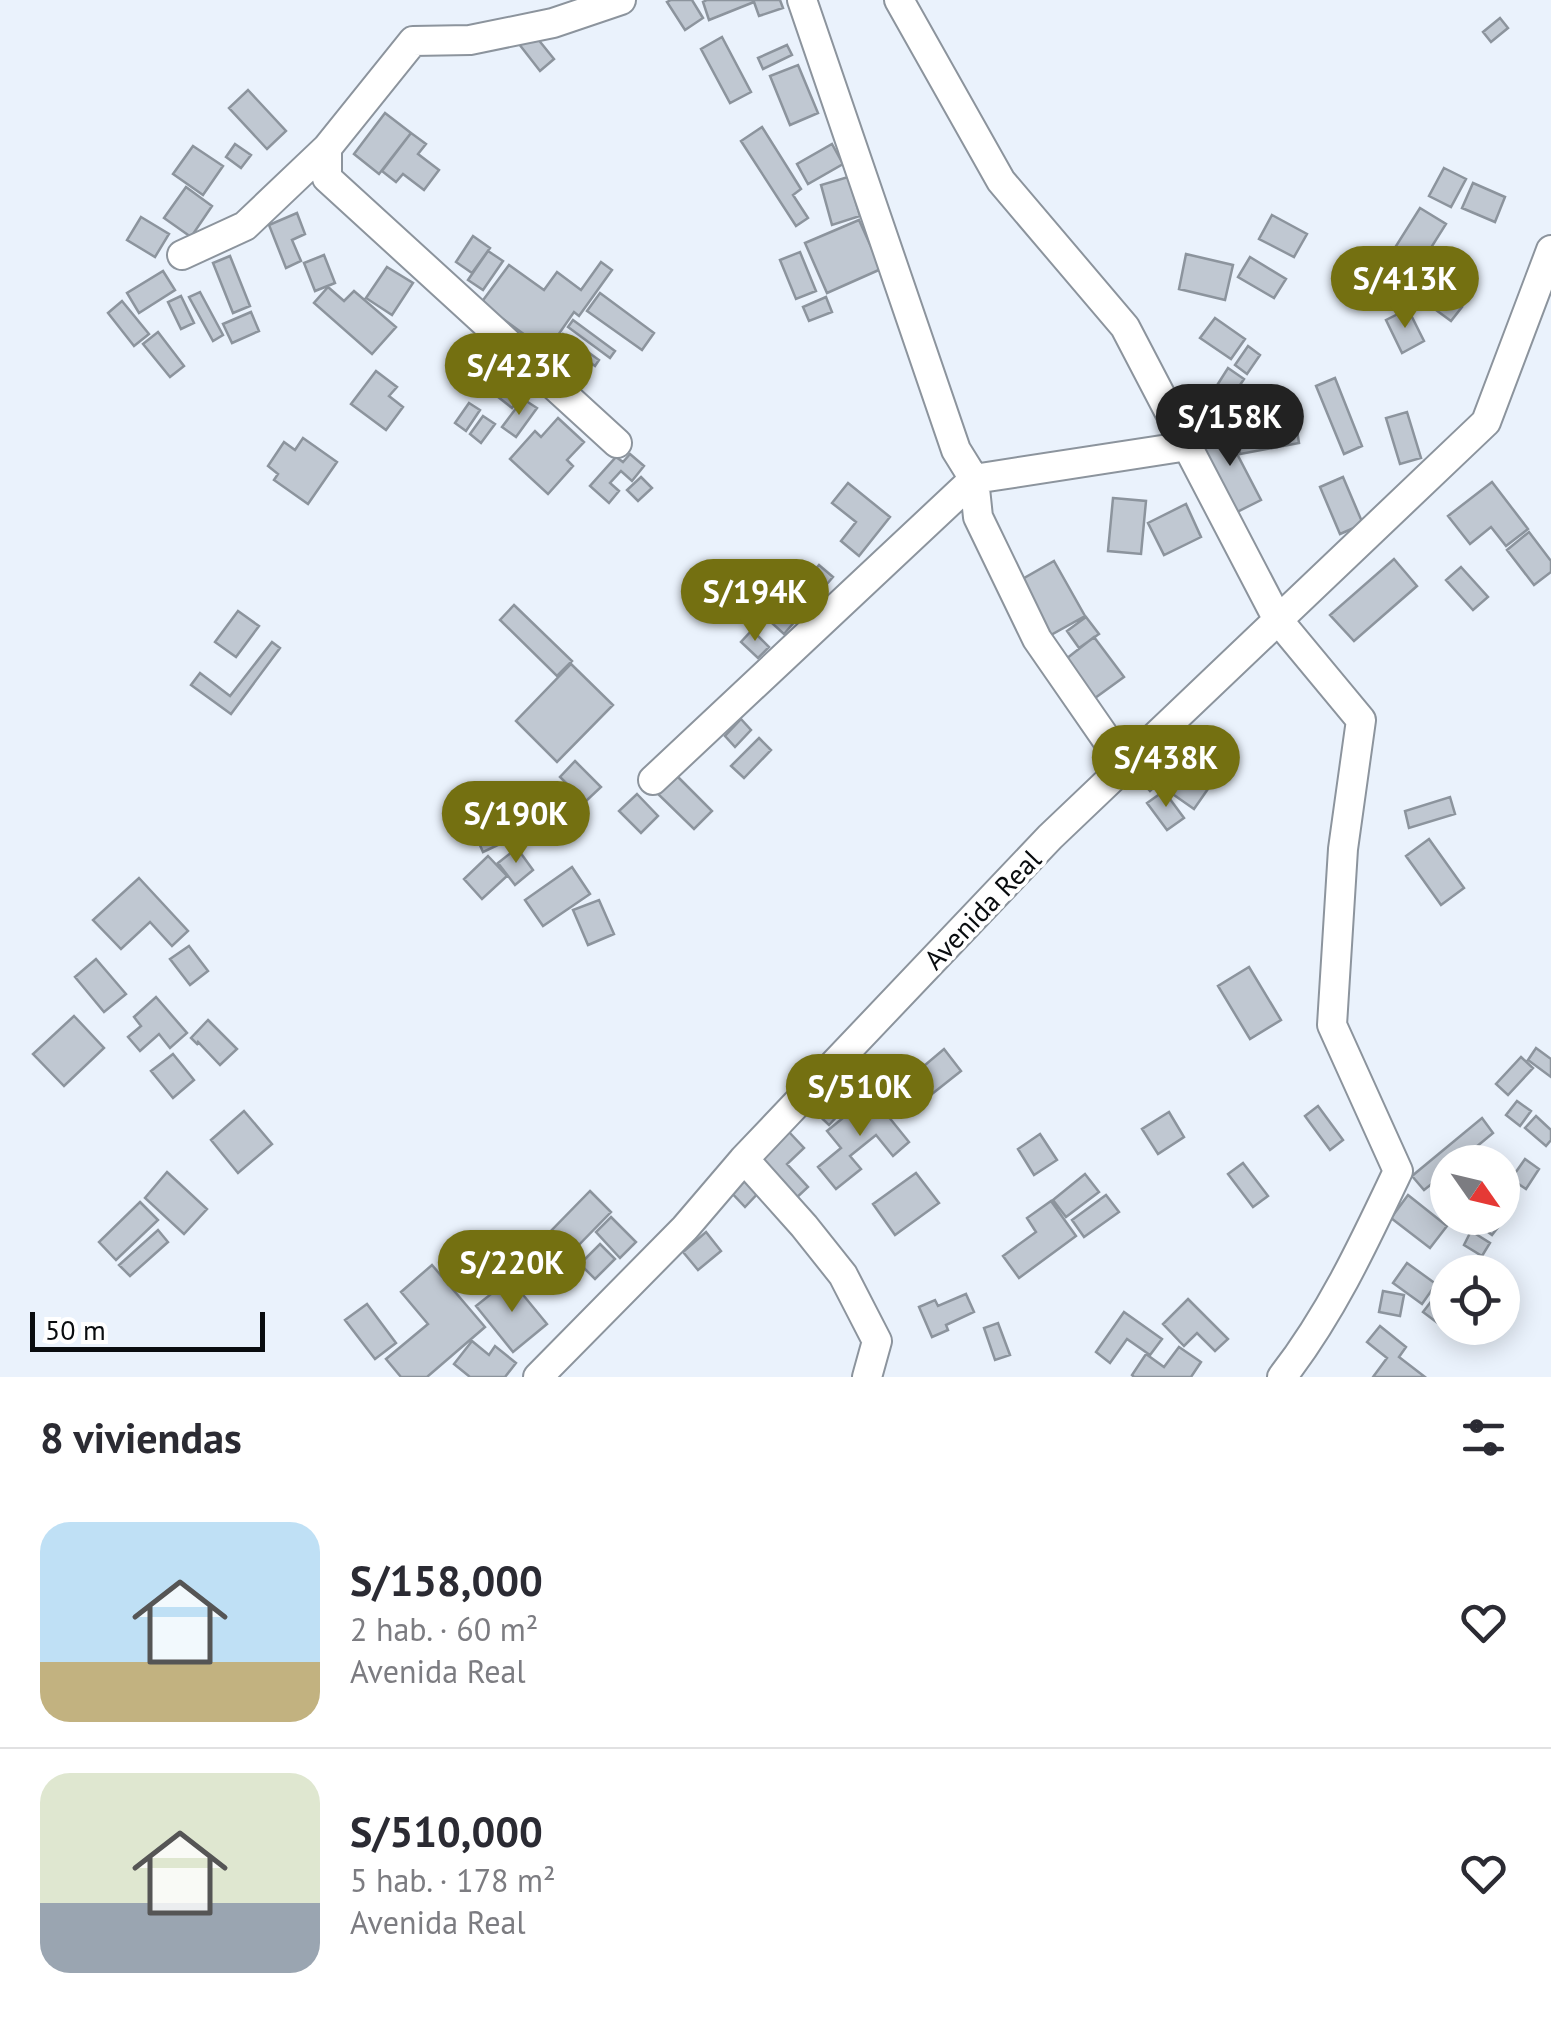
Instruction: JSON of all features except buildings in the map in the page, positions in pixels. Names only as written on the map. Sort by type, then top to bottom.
[{"type":"street","points":[[182,255],[246,226],[327,148],[413,41],[470,40],[553,23],[621,0]]},
{"type":"street","points":[[802,0],[956,450],[974,479],[978,517],[1037,639],[1125,766]]},
{"type":"street","points":[[899,0],[1001,180],[1126,327],[1278,620],[1361,720],[1343,848],[1332,1025],[1398,1171],[1356,1259],[1306,1346],[1282,1377]]},
{"type":"street","points":[[327,148],[326,178],[616,443]]},
{"type":"street","name":"Avenida Real","points":[[538,1377],[685,1228],[744,1159],[1050,837],[1486,422],[1551,250]]},
{"type":"street","points":[[653,780],[974,479],[1188,446]]},
{"type":"street","points":[[744,1159],[843,1275],[877,1341],[867,1377]]}]
